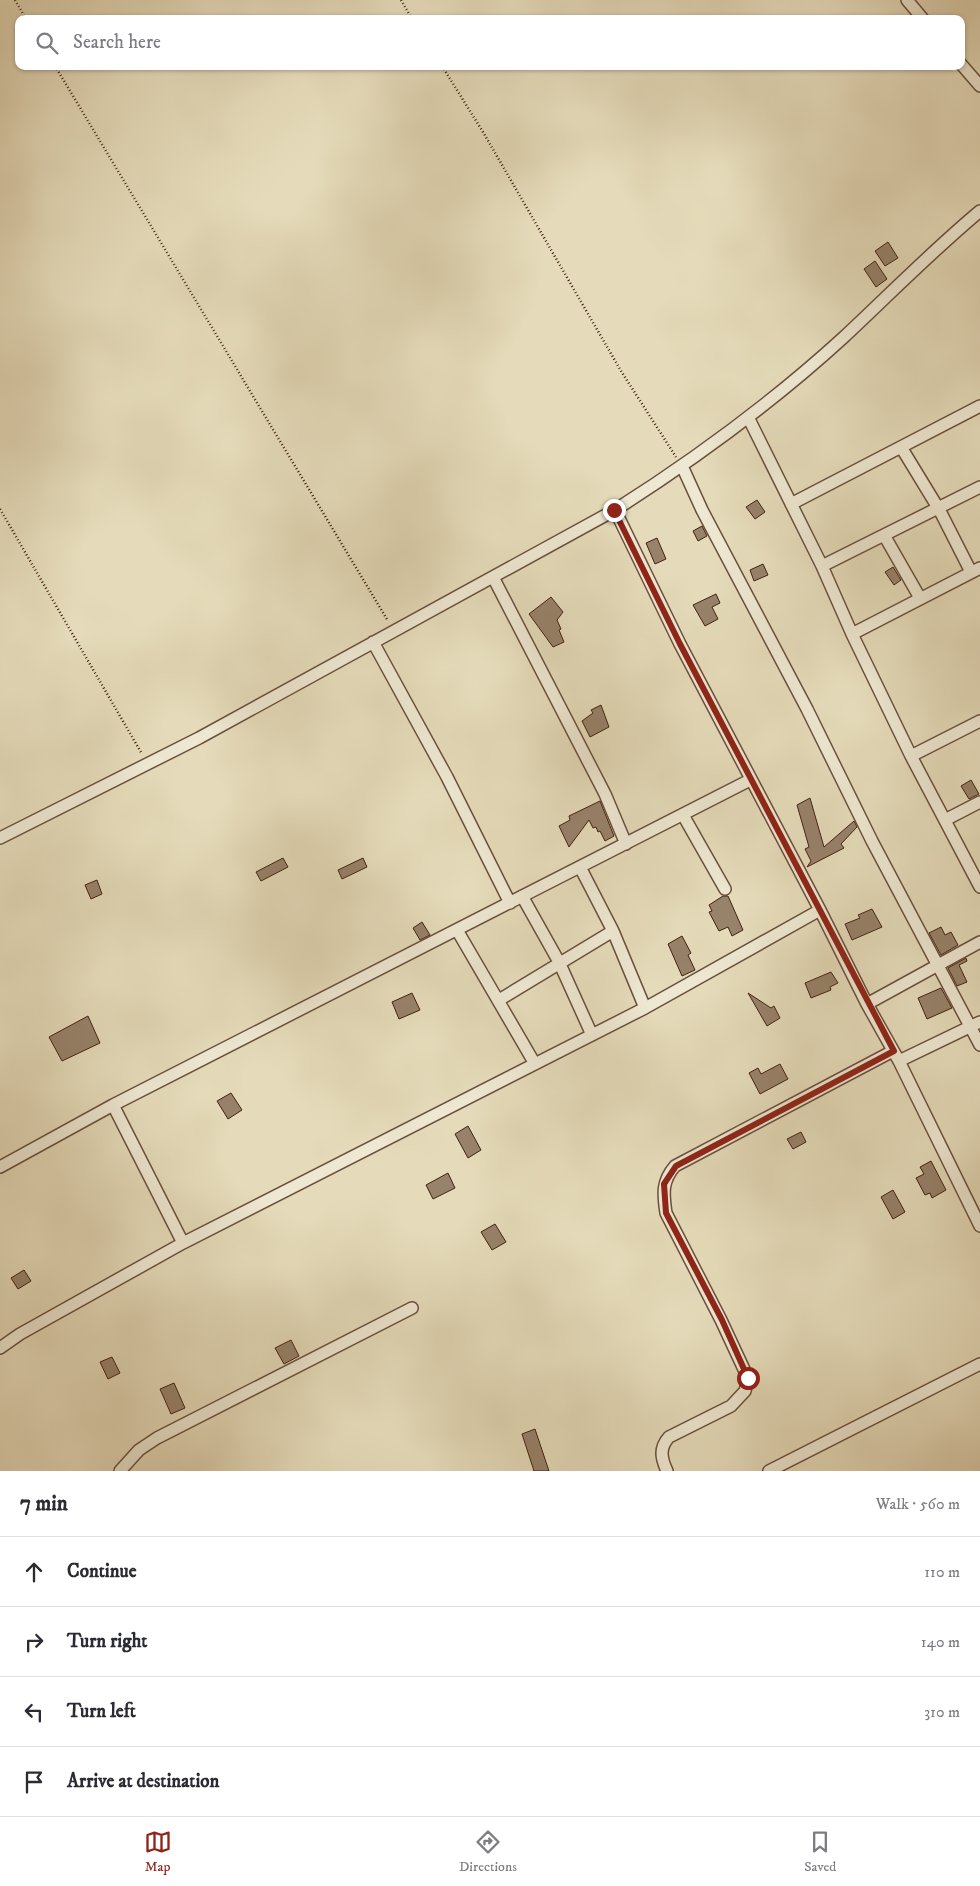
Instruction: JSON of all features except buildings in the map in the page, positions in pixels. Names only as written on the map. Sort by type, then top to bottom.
[{"type":"street","points":[[907,0],[920,15]]},
{"type":"street","points":[[965,69],[980,86]]},
{"type":"street","points":[[0,838],[199,738],[614,510],[682,466],[748,417],[842,338],[943,242],[980,211]]},
{"type":"street","points":[[792,504],[980,406]]},
{"type":"street","points":[[748,417],[822,566],[852,634],[911,756],[980,886]]},
{"type":"street","points":[[852,634],[976,570],[901,447]]},
{"type":"street","points":[[682,466],[702,510],[777,651],[936,965],[976,1025],[980,1045]]},
{"type":"street","points":[[822,566],[980,487]]},
{"type":"street","points":[[614,510],[750,780],[820,910],[867,1004],[900,1061],[980,1226]]},
{"type":"street","points":[[884,534],[920,598]]},
{"type":"street","points":[[493,576],[605,794],[626,844]]},
{"type":"street","points":[[373,642],[447,777],[510,903]]},
{"type":"street","points":[[911,756],[980,721]]},
{"type":"street","points":[[0,1167],[113,1105],[750,780]]},
{"type":"street","points":[[945,820],[980,802]]},
{"type":"street","points":[[683,814],[725,889]]},
{"type":"street","points":[[580,867],[613,931],[645,1008]]},
{"type":"street","points":[[522,896],[559,962],[592,1035]]},
{"type":"street","points":[[0,1348],[20,1334],[183,1243],[645,1008],[820,910]]},
{"type":"street","points":[[457,930],[535,1064]]},
{"type":"street","points":[[499,1000],[613,931]]},
{"type":"street","points":[[867,1004],[980,942]]},
{"type":"street","points":[[900,1061],[976,1025]]},
{"type":"street","points":[[667,1471],[662,1455],[669,1437],[731,1406],[745,1391],[748,1378],[722,1320],[666,1213],[663,1194],[667,1177],[676,1166],[894,1051]]},
{"type":"street","points":[[113,1105],[183,1243]]},
{"type":"street","points":[[120,1471],[138,1450],[158,1438],[412,1308]]},
{"type":"street","points":[[769,1471],[980,1364]]},
{"type":"path","points":[[15,0],[24,15]]},
{"type":"path","points":[[401,0],[410,15]]},
{"type":"path","points":[[57,70],[394,631]]},
{"type":"path","points":[[444,70],[483,132],[621,371],[682,466]]},
{"type":"path","points":[[0,509],[148,764]]},
{"type":"route","points":[[614,510],[750,780],[820,910],[867,1004],[894,1051],[676,1166],[667,1177],[663,1194],[666,1213],[722,1320],[748,1378]]}]
